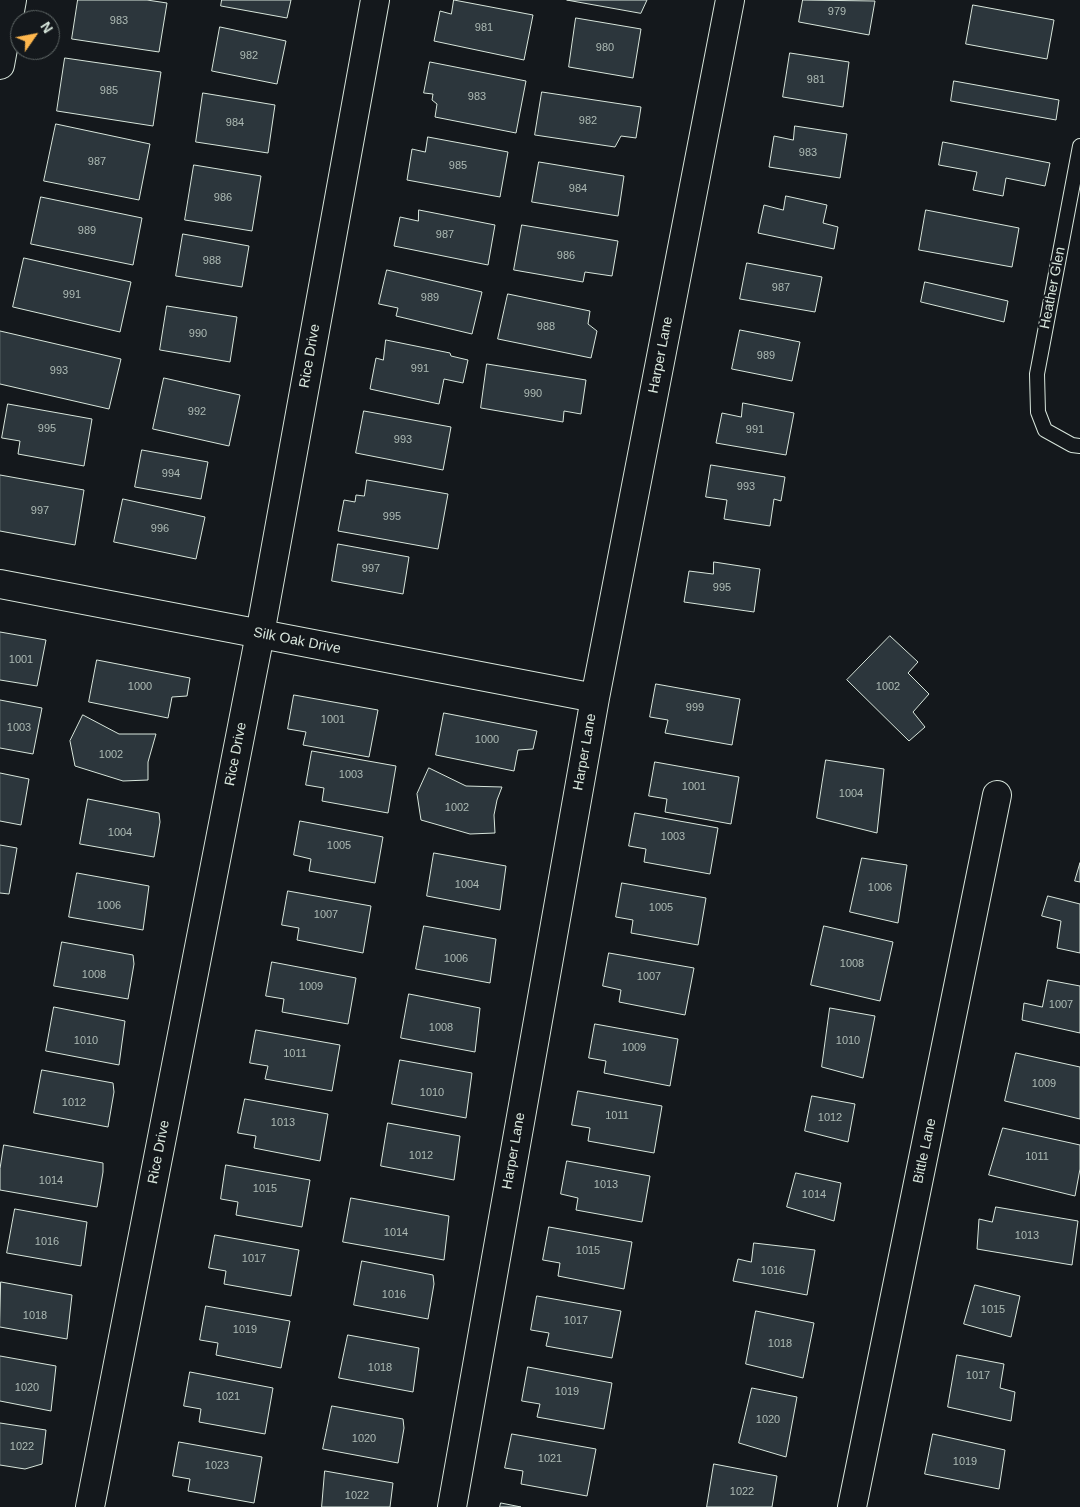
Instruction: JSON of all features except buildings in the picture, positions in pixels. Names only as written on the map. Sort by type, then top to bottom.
[{"type":"street","points":[[0,65],[12,0]]},
{"type":"street","name":"Rice Drive","points":[[90,1507],[260,634],[375,0]]},
{"type":"street","name":"Harper Lane","points":[[452,1507],[594,698],[730,0]]},
{"type":"street","name":"Silk Oak Drive","points":[[0,584],[594,698]]},
{"type":"street","name":"Bittle Lane","points":[[852,1507],[997,795]]},
{"type":"lane","name":"Heather Glen","points":[[1080,146],[1037,374],[1038,412],[1045,430],[1072,445],[1080,446]]}]
